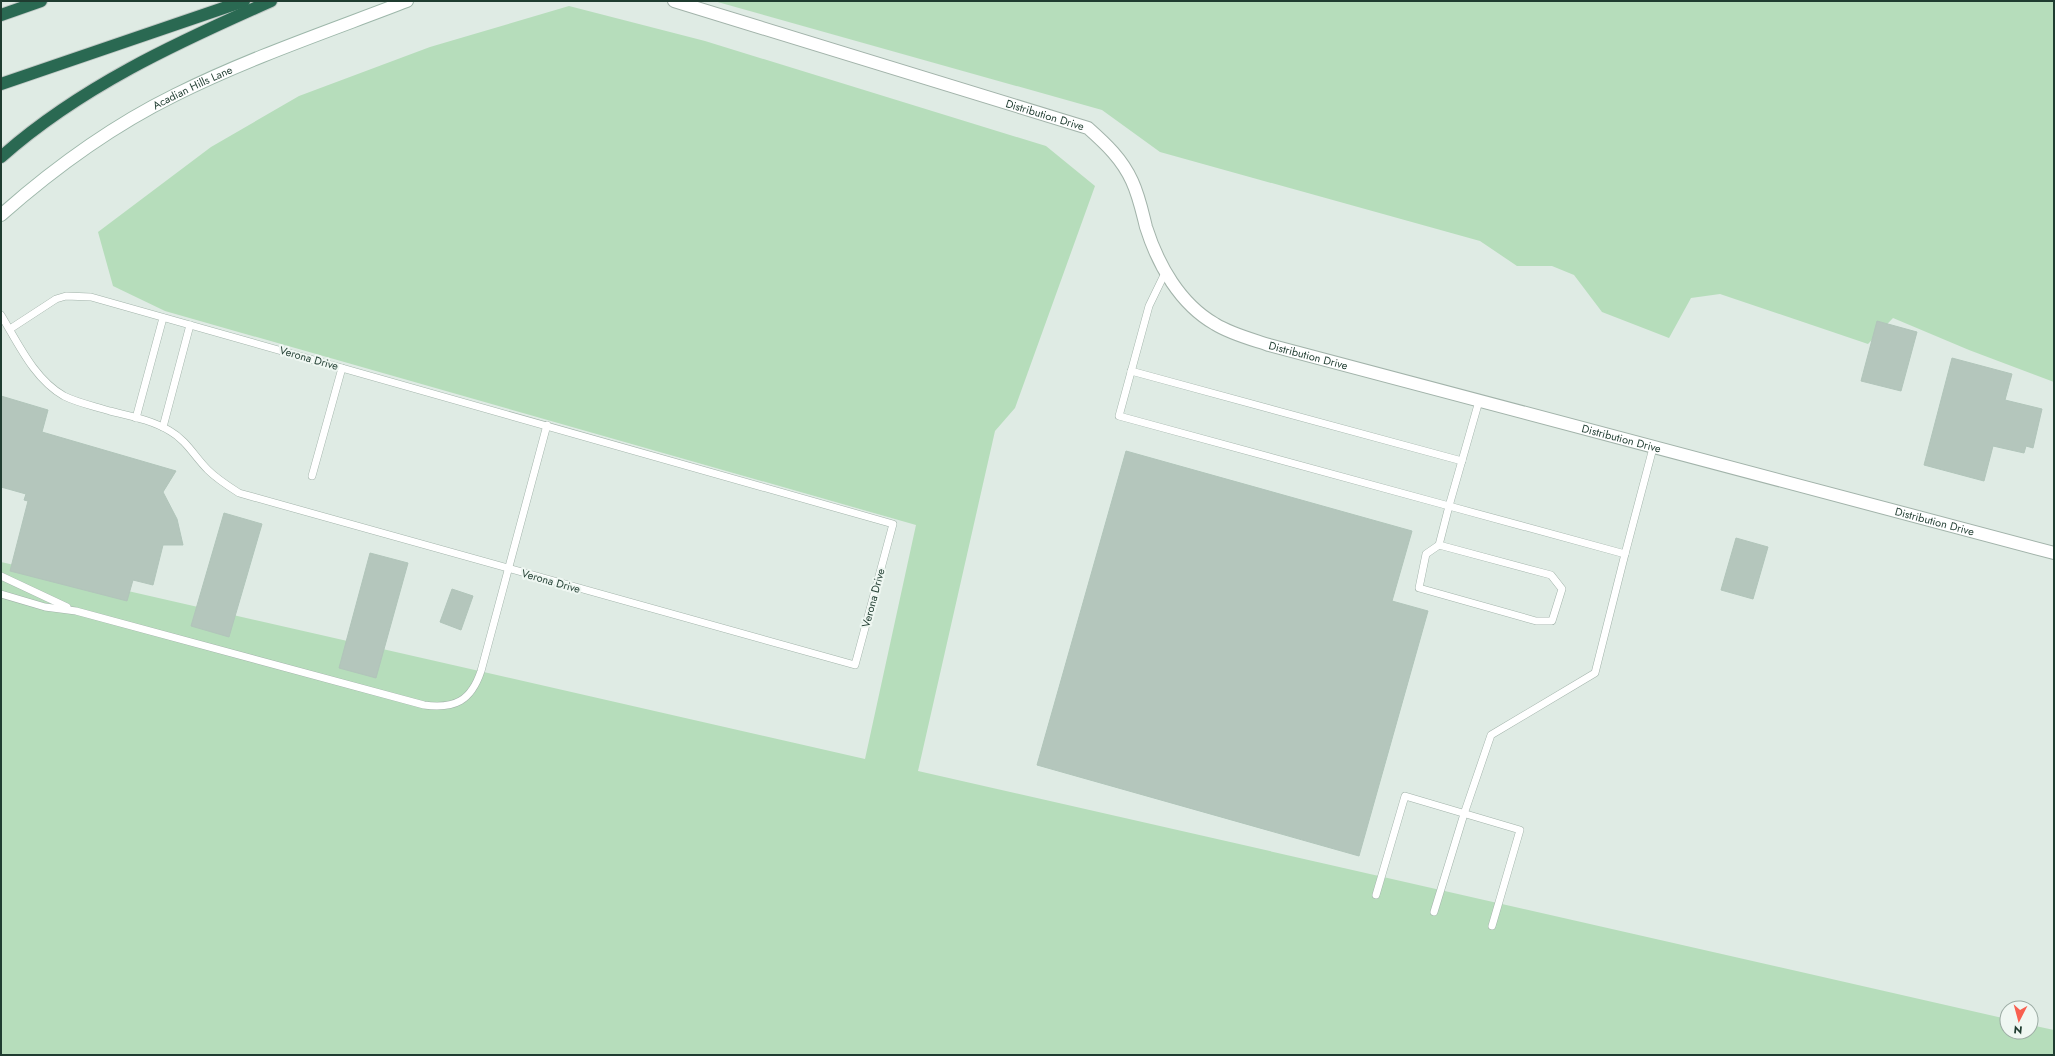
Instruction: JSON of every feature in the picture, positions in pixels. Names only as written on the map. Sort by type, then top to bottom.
[{"type":"highway","points":[[1,15],[40,1]]},
{"type":"highway","points":[[1,84],[244,1]]},
{"type":"highway","points":[[1,157],[24,137],[82,96],[131,67],[183,40],[271,1]]},
{"type":"street","name":"Acadian Hills Lane","points":[[1,215],[22,196],[76,156],[111,132],[174,95],[221,73],[407,1]]},
{"type":"street","name":"Distribution Drive","points":[[674,1],[1088,128],[1118,156],[1131,180],[1141,202],[1146,228],[1165,273],[1188,302],[1200,313],[1215,324],[1239,335],[1268,345],[1653,448],[2054,553]]},
{"type":"lane","points":[[1165,273],[1149,306],[1119,416],[1625,554]]},
{"type":"lane","name":"Verona Drive","points":[[1,315],[36,372],[49,386],[64,396],[81,403],[163,427],[185,442],[208,470],[218,479],[239,493],[855,665],[893,524],[91,297],[66,296],[56,300],[10,329]]},
{"type":"lane","points":[[136,418],[163,318]]},
{"type":"lane","points":[[163,427],[190,325]]},
{"type":"lane","points":[[312,476],[342,368]]},
{"type":"lane","points":[[1131,371],[1462,461]]},
{"type":"lane","points":[[1439,545],[1552,575],[1562,589],[1552,621],[1536,621],[1419,588],[1426,554],[1439,545],[1448,506],[1479,401]]},
{"type":"lane","points":[[1,594],[45,607],[76,611],[424,705],[453,705],[465,698],[478,681],[547,426]]},
{"type":"lane","points":[[1434,912],[1464,814],[1491,735],[1595,673],[1653,448]]},
{"type":"lane","points":[[1,576],[76,611]]},
{"type":"lane","points":[[1376,895],[1405,796],[1520,830],[1492,926]]},
{"type":"green space","points":[[714,1],[2054,1],[2054,382],[1969,350],[1893,318],[1868,344],[1720,294],[1691,298],[1669,338],[1602,312],[1574,275],[1552,266],[1517,266],[1480,241],[1160,152],[1102,110]]},
{"type":"green space","points":[[569,6],[705,41],[1046,146],[1095,186],[1015,408],[995,431],[918,771],[1999,1017],[1999,1040],[2039,1040],[2039,1027],[2054,1030],[2054,1055],[1,1055],[1,562],[865,759],[916,525],[165,311],[113,286],[98,232],[211,147],[299,96],[430,47]]},
{"type":"building","points":[[1877,321],[1917,332],[1901,391],[1861,381]]},
{"type":"building","points":[[1952,358],[2012,374],[2005,400],[2042,409],[2033,448],[2026,446],[2024,453],[1993,446],[1984,481],[1924,465]]},
{"type":"building","points":[[1,396],[48,410],[42,432],[176,471],[163,492],[177,519],[183,545],[163,545],[153,585],[133,580],[127,601],[10,571],[28,501],[24,500],[26,494],[1,487]]},
{"type":"building","points":[[1126,451],[1412,531],[1392,601],[1428,611],[1359,856],[1037,765]]},
{"type":"building","points":[[224,513],[262,524],[229,637],[191,626]]},
{"type":"building","points":[[1736,538],[1768,547],[1753,599],[1721,590]]},
{"type":"building","points":[[370,553],[408,563],[376,678],[339,668]]},
{"type":"building","points":[[452,589],[473,596],[461,630],[440,622]]}]
